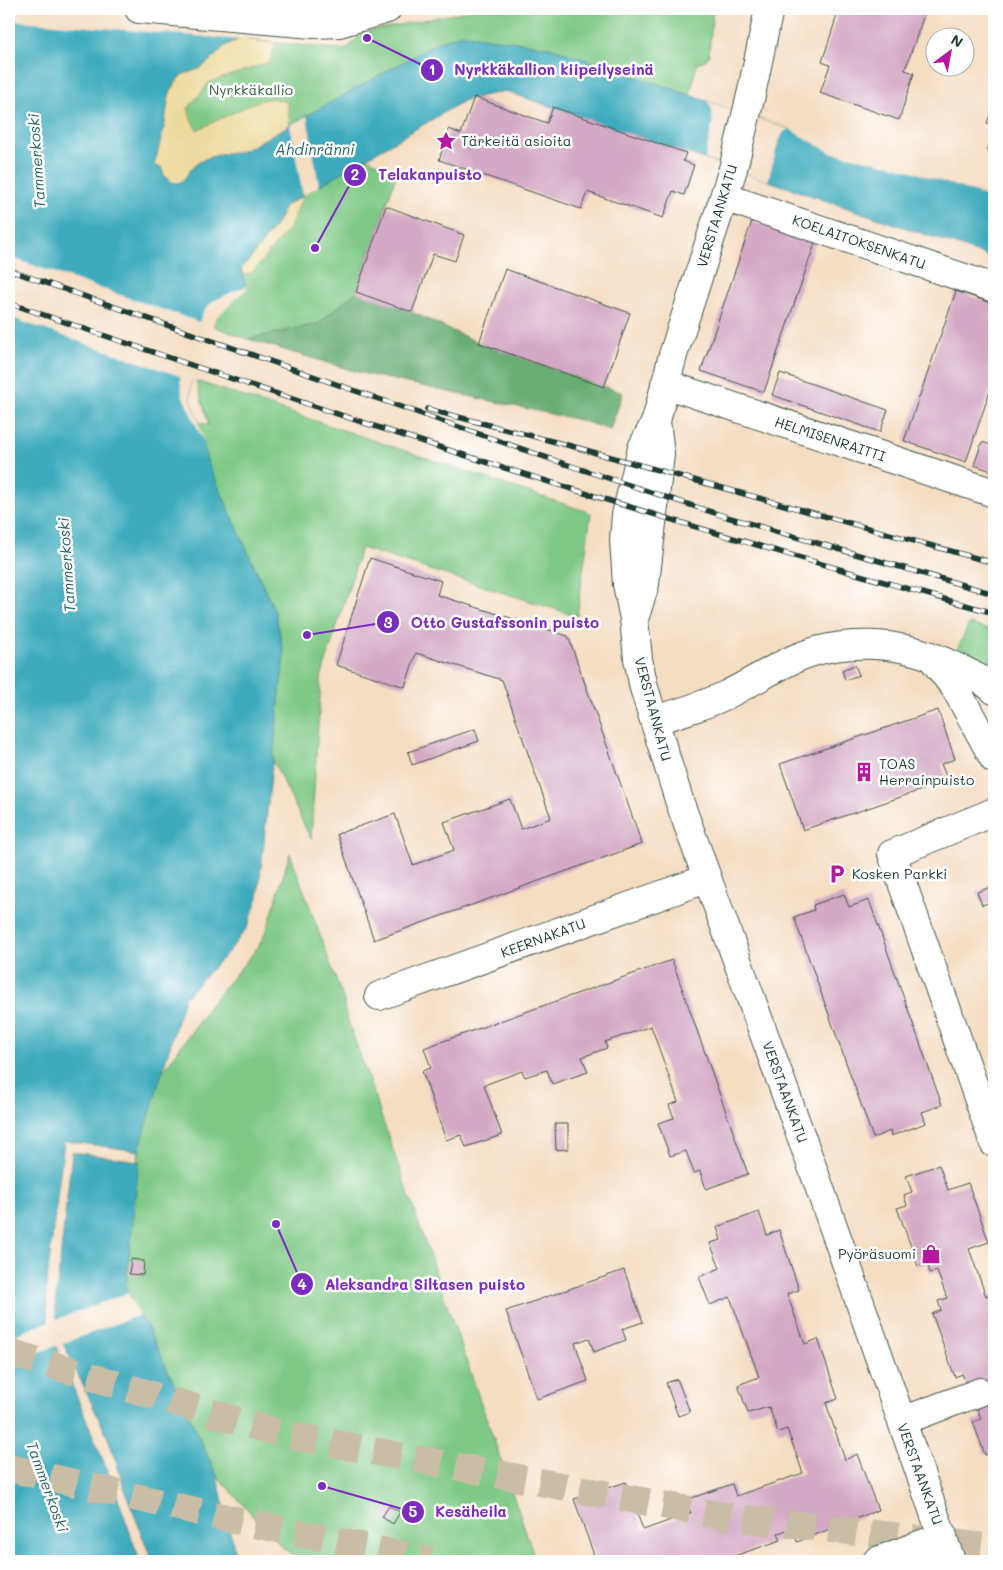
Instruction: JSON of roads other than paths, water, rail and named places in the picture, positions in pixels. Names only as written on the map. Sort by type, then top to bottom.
[{"type":"street","points":[[139,9],[313,24],[339,22],[387,9]]},
{"type":"street","name":"VERSTAANKATU","points":[[769,9],[733,169],[665,384],[656,421],[660,454],[645,584],[634,619],[638,659],[680,803],[706,879],[814,1172],[951,1561]]},
{"type":"street","name":"KOELAITOKSENKATU","points":[[724,197],[994,288]]},
{"type":"street","name":"HELMISENRAITTI","points":[[665,384],[994,493]]},
{"type":"street","points":[[655,720],[694,709],[794,659],[815,652],[852,645],[898,647],[930,655],[977,676],[994,690]]},
{"type":"street","points":[[930,655],[956,689],[994,759]]},
{"type":"street","points":[[994,812],[892,854],[994,1143]]},
{"type":"street","name":"KEERNAKATU","points":[[379,996],[706,879]]},
{"type":"street","points":[[902,1421],[980,1392]]},
{"type":"street","points":[[877,1561],[943,1536]]},
{"type":"water","points":[[9,9],[251,32],[225,46],[199,69],[181,75],[176,82],[169,95],[164,128],[154,166],[161,167],[164,175],[170,182],[179,183],[192,168],[203,160],[216,155],[243,151],[441,41],[462,34],[549,47],[994,199],[994,258],[505,91],[465,100],[285,206],[266,238],[241,268],[246,286],[218,313],[191,377],[190,398],[199,422],[207,461],[275,612],[284,654],[258,897],[248,926],[230,950],[184,998],[139,1151],[64,1141],[46,1289],[48,1321],[55,1343],[114,1487],[140,1561],[9,1561]]},
{"type":"water","points":[[72,1152],[139,1161],[126,1287],[134,1307],[148,1328],[217,1476],[235,1552],[227,1561],[152,1561],[127,1496],[108,1438],[62,1341],[55,1307]]},
{"type":"tunnel","points":[[9,1352],[282,1434],[722,1516],[994,1548]]},
{"type":"tunnel","points":[[9,1468],[226,1518],[431,1561]]},
{"type":"railway","points":[[9,270],[565,464],[727,517],[994,594]]},
{"type":"railway","points":[[9,303],[281,395],[610,501],[994,613]]},
{"type":"railway","points":[[427,409],[571,446],[994,563]]},
{"type":"place","name":"Nyrkkäkallion kiipeilyseinä","points":[[367,38]]},
{"type":"place","name":"Tärkeitä asioita","points":[[446,141]]},
{"type":"place","name":"Telakanpuisto","points":[[315,248]]},
{"type":"place","name":"Otto Gustafssonin puisto","points":[[307,635]]},
{"type":"place","name":"TOAS Herrainpuisto","points":[[864,772]]},
{"type":"place","name":"Kosken Parkki","points":[[837,874]]},
{"type":"place","name":"Aleksandra Siltasen puisto","points":[[276,1224]]},
{"type":"place","name":"Pyöräsuomi","points":[[931,1254]]},
{"type":"place","name":"Kesäheila","points":[[322,1486]]},
{"type":"park label","name":"Nyrkkäkallio","points":[[251,90]]},
{"type":"water label","name":"Ahdinränni","points":[[315,150]]},
{"type":"water label","name":"Tammerkoski","points":[[37,161]]},
{"type":"water label","name":"Tammerkoski","points":[[67,565]]},
{"type":"water label","name":"Tammerkoski","points":[[47,1487]]}]
